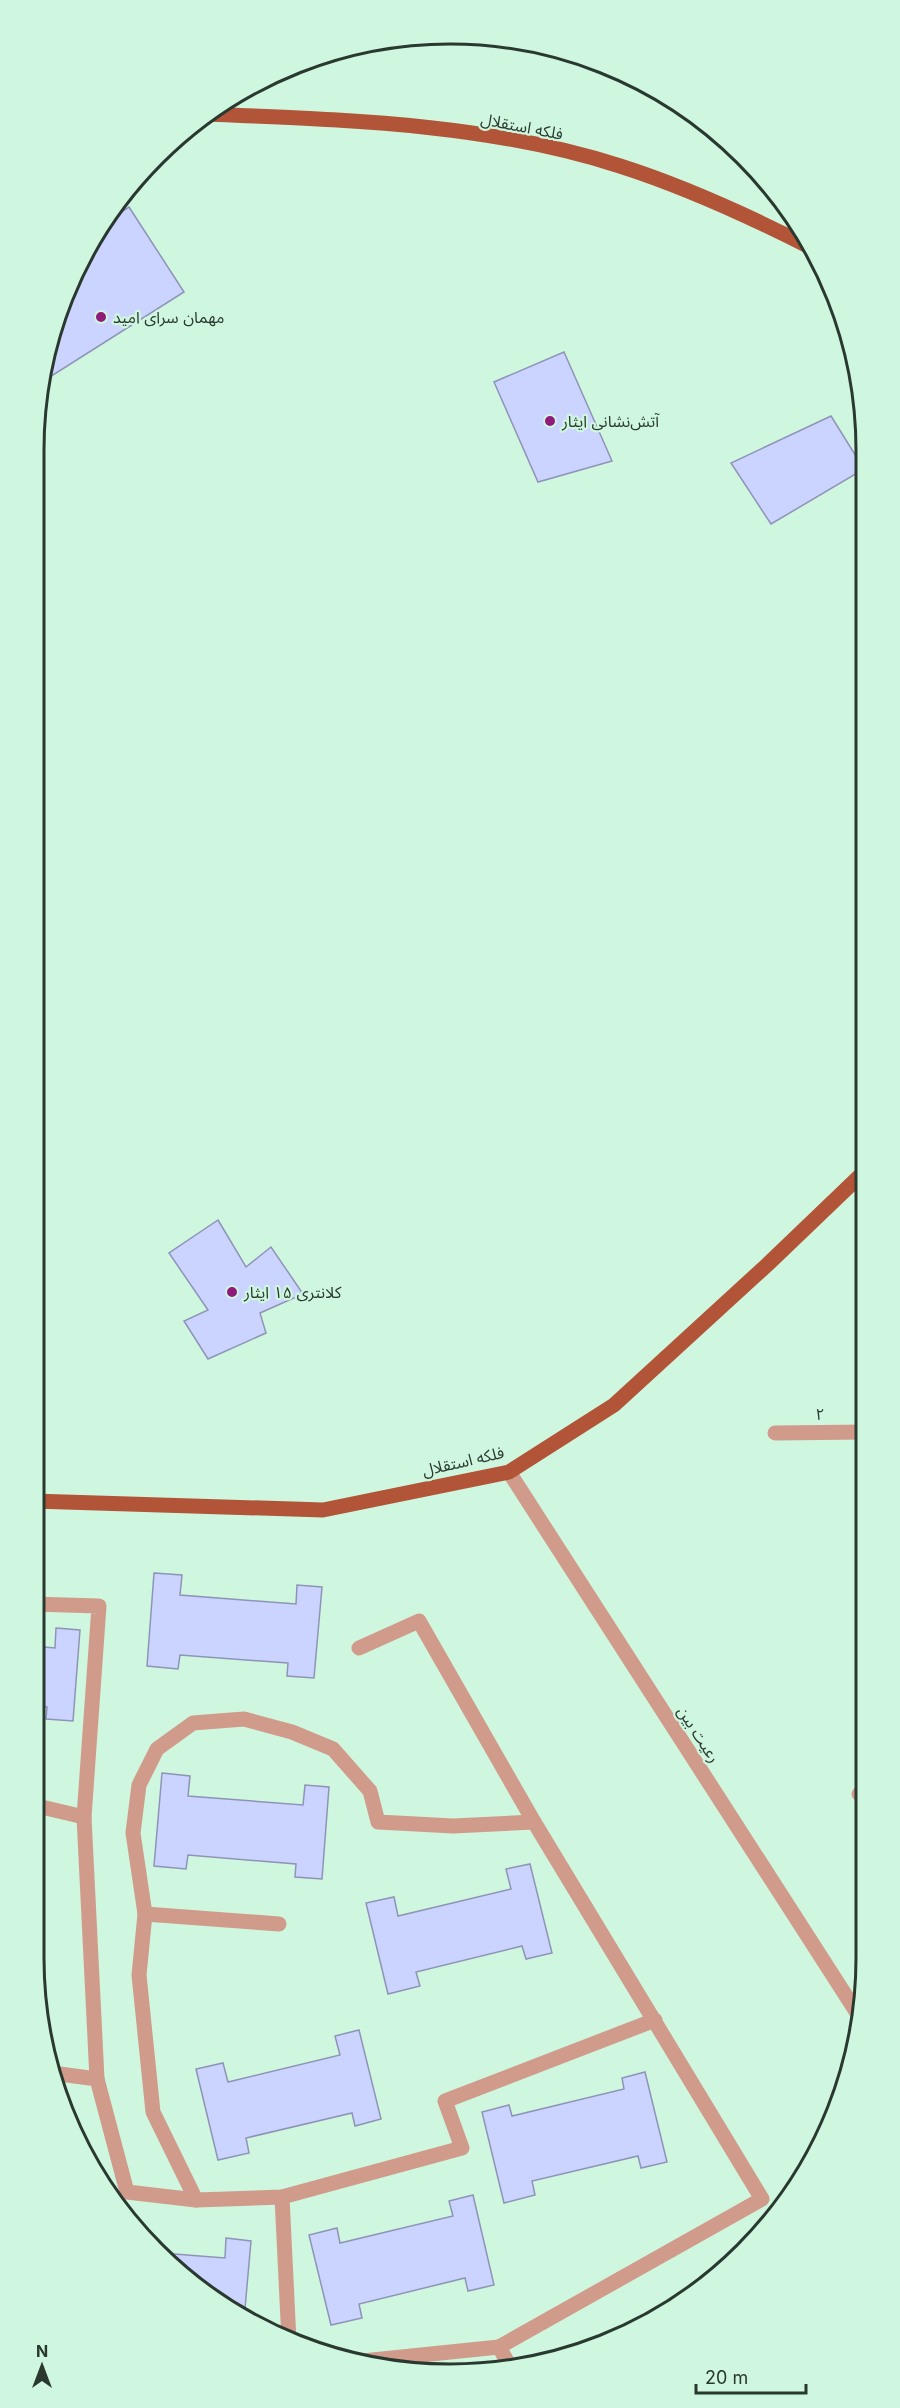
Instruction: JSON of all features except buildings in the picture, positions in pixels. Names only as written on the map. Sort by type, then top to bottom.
[{"type":"main road","name":"فلکه استقلال","points":[[221,115],[378,121],[520,141],[620,166],[748,216],[798,241]]},
{"type":"main road","name":"فلکه استقلال","points":[[44,1501],[323,1510],[508,1472],[614,1405],[856,1180]]},
{"type":"street","name":"۲","points":[[775,1433],[856,1432]]},
{"type":"street","name":"رعیت بین","points":[[508,1472],[853,2007]]},
{"type":"street","points":[[44,1604],[99,1606],[84,1817],[98,2079],[127,2192],[196,2200],[282,2197],[462,2148],[445,2101],[655,2020]]},
{"type":"street","points":[[360,1648],[419,1621],[534,1822],[762,2199],[499,2347],[383,2359]]},
{"type":"street","points":[[196,2200],[153,2112],[139,1975],[145,1914],[133,1833],[139,1785],[157,1749],[193,1722],[244,1719],[292,1732],[333,1749],[370,1791],[378,1822],[453,1826],[534,1822]]},
{"type":"street","points":[[44,1807],[84,1817]]},
{"type":"street","points":[[145,1914],[279,1924]]},
{"type":"street","points":[[60,2074],[98,2079]]},
{"type":"street","points":[[282,2197],[289,2331]]},
{"type":"street","points":[[499,2347],[507,2360]]},
{"type":"place","name":"مهمان سرای امید","points":[[101,317]]},
{"type":"place","name":"آتش‌نشانی ایثار","points":[[550,421]]},
{"type":"place","name":"کلانتری ۱۵ ایثار","points":[[232,1292]]}]
